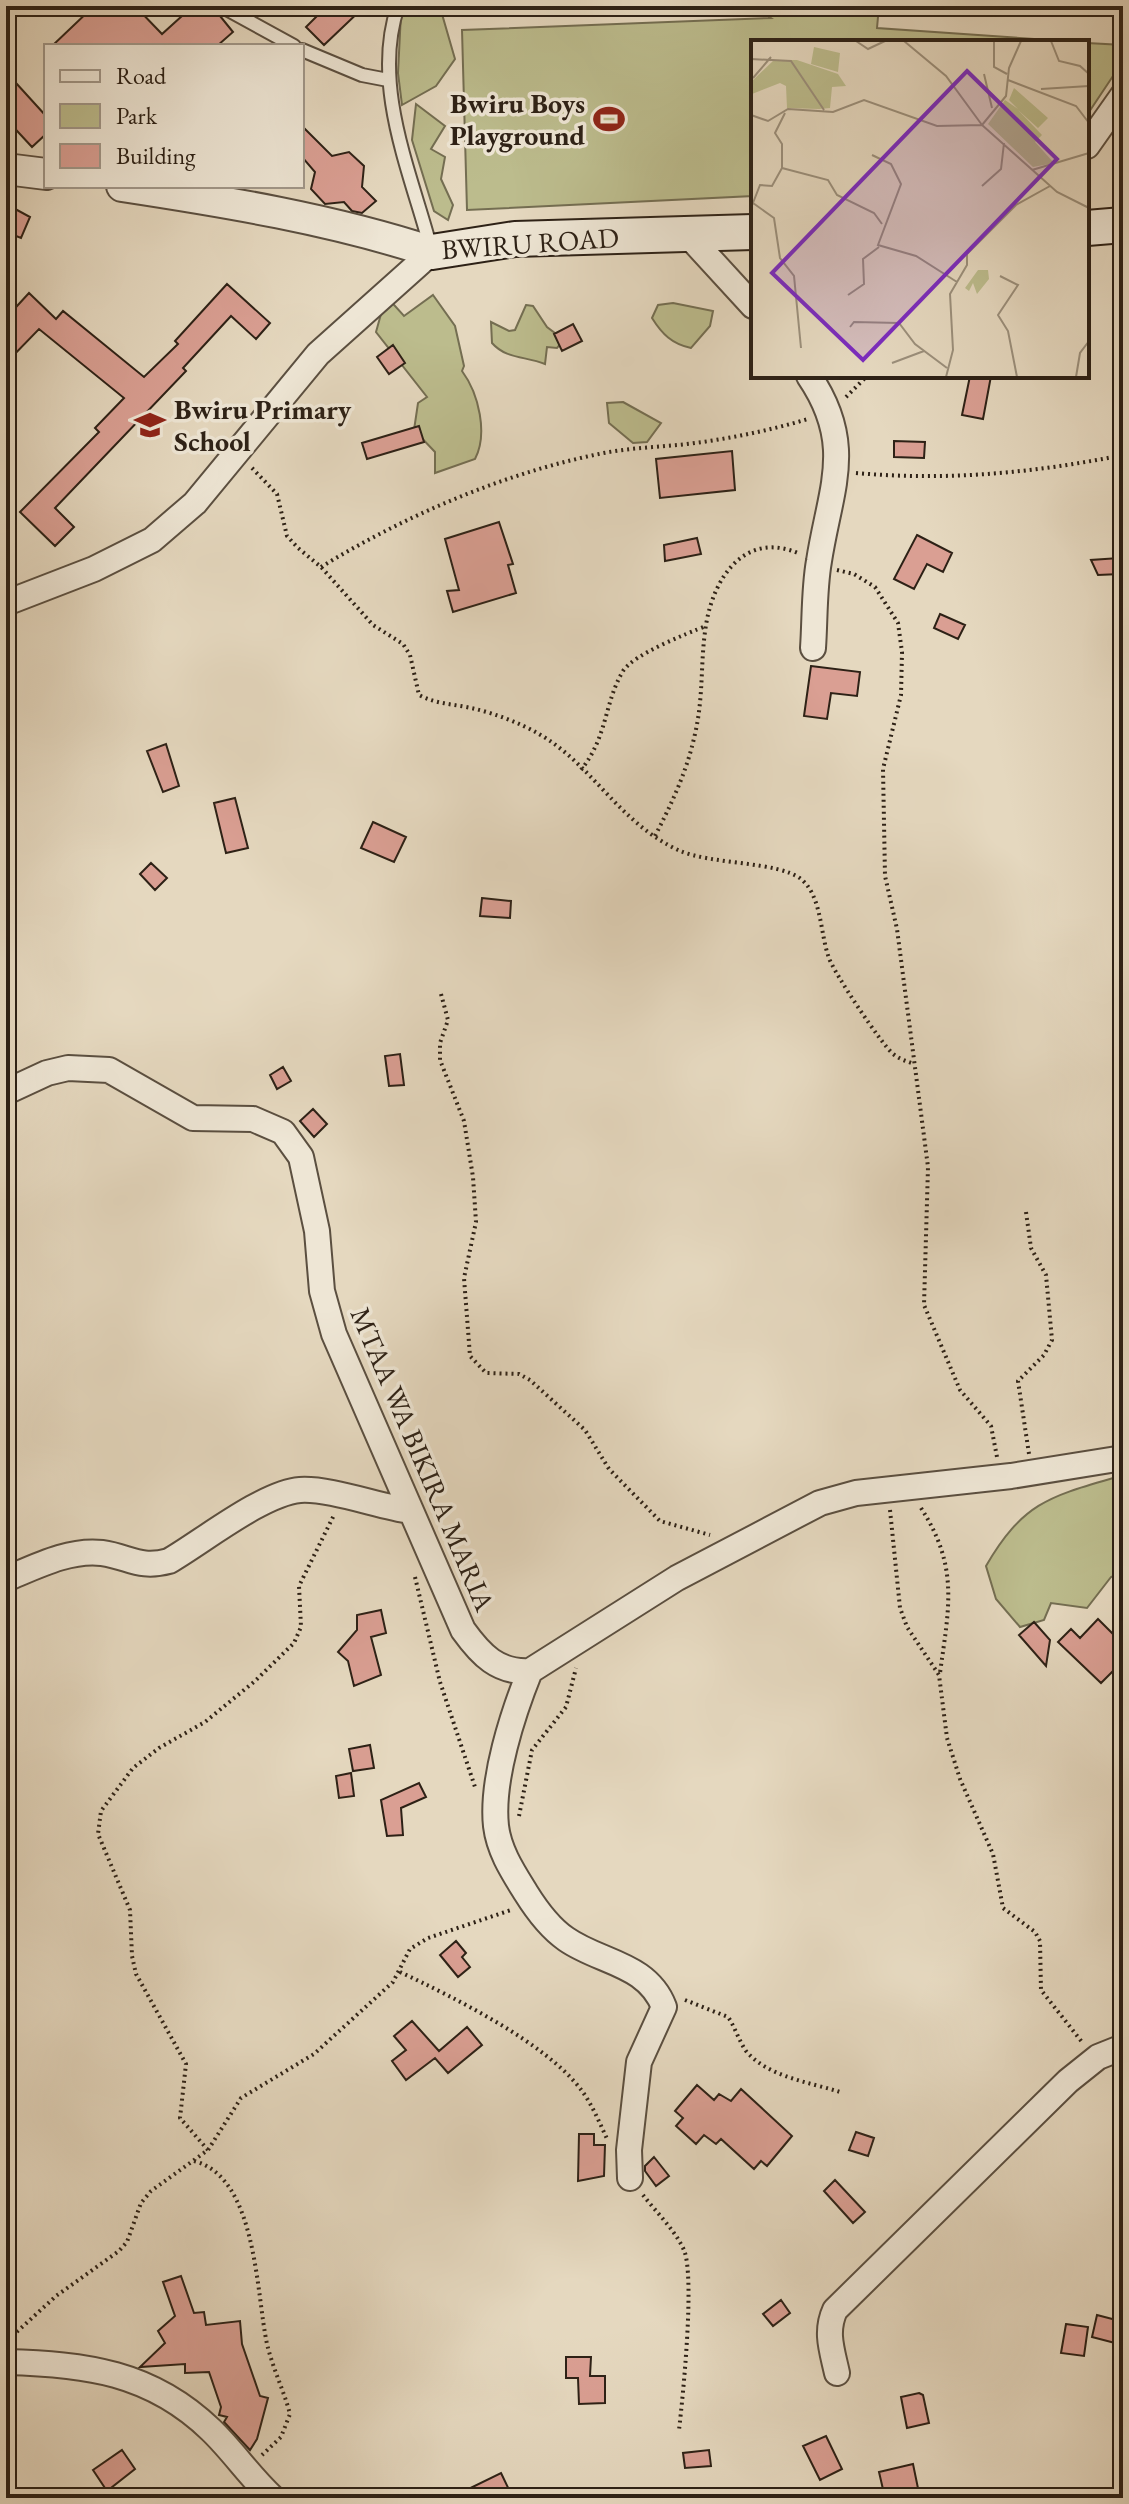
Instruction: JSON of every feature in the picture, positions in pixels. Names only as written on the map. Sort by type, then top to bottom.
[{"type":"main road","points":[[1089,228],[1123,225]]},
{"type":"main road","name":"BWIRU ROAD","points":[[432,252],[515,239],[751,232]]},
{"type":"street","points":[[1089,143],[1123,95]]},
{"type":"street","points":[[6,169],[44,174]]},
{"type":"street","name":"BWIRU ROAD","points":[[135,188],[222,201],[368,231],[432,252]]},
{"type":"street","points":[[687,234],[751,304]]},
{"type":"street","points":[[6,603],[94,569],[152,540],[195,503],[318,354],[432,252]]},
{"type":"street","points":[[810,378],[829,412],[838,471],[818,565],[813,648]]},
{"type":"street","name":"MTAA WA BIKIRA MARIA","points":[[6,1092],[47,1073],[68,1068],[109,1070],[193,1118],[253,1119],[283,1132],[301,1157],[317,1231],[326,1314],[357,1396],[463,1630],[476,1649],[496,1665],[512,1672],[530,1671]]},
{"type":"street","points":[[630,2178],[639,2062],[664,2007],[659,1994],[625,1966],[565,1939],[532,1903],[506,1858],[507,1744],[516,1706],[530,1671],[595,1627],[820,1503],[898,1487],[1022,1474],[1123,1458]]},
{"type":"street","points":[[6,1579],[83,1553],[102,1553],[148,1566],[169,1561],[285,1493],[312,1491],[410,1511]]},
{"type":"street","points":[[837,2373],[829,2338],[829,2323],[835,2310],[1068,2081],[1098,2057],[1123,2047]]},
{"type":"street","points":[[6,2362],[75,2364],[130,2380],[192,2413],[273,2498]]},
{"type":"lane","points":[[221,6],[290,44]]},
{"type":"lane","points":[[398,6],[389,39],[388,80],[432,252]]},
{"type":"lane","points":[[304,51],[362,75],[388,80]]},
{"type":"path","points":[[321,567],[368,539],[449,502],[545,469],[609,452],[733,438],[829,412],[865,378]]},
{"type":"path","points":[[234,455],[269,483],[277,494],[287,536],[321,567],[373,625],[403,644],[410,655],[419,695],[437,703],[473,708],[520,725],[555,744],[622,813],[679,850],[710,859],[794,874],[810,889],[837,975],[885,1046],[900,1059],[914,1064]]},
{"type":"path","points":[[838,471],[903,477],[1004,474],[1123,455]]},
{"type":"path","points":[[655,836],[689,763],[704,687],[706,626],[711,605],[739,555],[752,550],[790,549],[818,565],[854,574],[875,587],[898,623],[902,652],[901,695],[883,769],[885,876],[897,929],[928,1167],[924,1305],[960,1390],[991,1426],[995,1454],[1022,1474]]},
{"type":"path","points":[[581,770],[599,744],[620,679],[628,665],[706,626]]},
{"type":"path","points":[[441,994],[448,1007],[448,1020],[442,1032],[440,1060],[464,1121],[473,1177],[476,1222],[464,1278],[470,1314],[467,1344],[470,1356],[486,1373],[519,1374],[537,1385],[585,1430],[609,1469],[660,1521],[700,1534],[752,1538]]},
{"type":"path","points":[[1022,1474],[1018,1381],[1044,1355],[1052,1340],[1046,1275],[1031,1248],[1026,1212]]},
{"type":"path","points":[[898,1487],[940,1539],[948,1561],[946,1628],[939,1675],[947,1738],[964,1790],[993,1854],[1003,1908],[1035,1932],[1040,1941],[1041,1990],[1072,2033],[1098,2057]]},
{"type":"path","points":[[898,1487],[900,1608],[907,1627],[939,1675]]},
{"type":"path","points":[[208,2150],[180,2118],[186,2064],[136,1974],[131,1947],[130,1910],[98,1834],[99,1817],[114,1790],[133,1768],[159,1748],[205,1722],[255,1681],[294,1643],[301,1627],[299,1586],[324,1541],[340,1498]]},
{"type":"path","points":[[414,1567],[440,1682],[467,1767],[507,1826]]},
{"type":"path","points":[[507,1826],[532,1750],[566,1707],[576,1668],[595,1627]]},
{"type":"path","points":[[6,2341],[56,2296],[119,2251],[132,2230],[141,2203],[151,2191],[208,2150],[241,2098],[314,2054],[393,1982],[402,1959],[416,1944],[532,1903]]},
{"type":"path","points":[[399,1972],[478,2010],[574,2081],[630,2178],[675,2236],[687,2260],[684,2385],[679,2430]]},
{"type":"path","points":[[659,1994],[711,2008],[728,2017],[744,2048],[759,2063],[778,2074],[840,2092]]},
{"type":"path","points":[[194,2161],[221,2174],[235,2201],[258,2268],[269,2353],[290,2414],[281,2437],[244,2467]]},
{"type":"green space","points":[[408,6],[463,6],[442,14],[455,59],[436,86],[402,105],[398,73],[401,13]]},
{"type":"green space","name":"Bwiru Boys Playground","points":[[754,6],[879,6],[877,28],[1049,40],[751,40],[751,196],[467,210],[462,30],[771,18]]},
{"type":"green space","points":[[1089,43],[1123,45],[1123,61],[1089,112]]},
{"type":"green space","points":[[416,104],[445,126],[431,149],[445,157],[441,179],[453,205],[448,220],[434,211],[412,140]]},
{"type":"green space","points":[[433,295],[455,326],[464,366],[462,371],[477,402],[481,426],[475,459],[435,473],[435,452],[414,430],[418,403],[427,397],[376,332],[386,296],[404,316]]},
{"type":"green space","points":[[673,303],[713,311],[710,326],[691,348],[668,338],[652,318],[658,305]]},
{"type":"green space","points":[[526,305],[533,306],[547,327],[564,340],[557,348],[547,347],[545,364],[510,355],[492,343],[491,322],[509,331],[515,330]]},
{"type":"green space","points":[[623,402],[661,423],[647,442],[633,443],[609,423],[607,403]]},
{"type":"green space","points":[[1117,1477],[1123,1481],[1123,1572],[1111,1577],[1087,1608],[1051,1603],[1044,1620],[1020,1627],[996,1599],[986,1566],[1026,1515],[1056,1497]]},
{"type":"building","points":[[94,6],[135,6],[162,34],[193,6],[212,6],[233,32],[219,44],[54,44]]},
{"type":"building","points":[[327,6],[365,6],[324,45],[306,27]]},
{"type":"building","points":[[16,83],[44,114],[44,136],[32,147],[6,119],[6,93]]},
{"type":"building","points":[[304,128],[332,156],[349,152],[364,166],[362,187],[376,201],[362,213],[352,211],[344,202],[325,204],[311,189],[315,172],[304,159]]},
{"type":"building","points":[[6,204],[30,217],[21,238],[6,232]]},
{"type":"building","points":[[227,284],[270,323],[256,339],[231,316],[183,368],[186,371],[55,508],[74,527],[55,546],[20,512],[99,432],[95,428],[124,398],[39,329],[6,363],[6,318],[29,293],[56,319],[63,311],[144,377],[178,344],[175,341]]},
{"type":"building","points":[[573,324],[582,341],[562,351],[554,334]]},
{"type":"building","points":[[393,345],[405,363],[389,374],[377,357]]},
{"type":"building","points":[[970,378],[991,378],[983,419],[962,415]]},
{"type":"building","points":[[419,426],[424,442],[367,459],[362,443]]},
{"type":"building","points":[[894,441],[925,442],[924,458],[894,457]]},
{"type":"building","points":[[732,451],[735,490],[660,498],[656,459]]},
{"type":"building","points":[[499,522],[513,564],[508,565],[516,593],[453,612],[447,591],[459,590],[445,539]]},
{"type":"building","points":[[917,535],[952,553],[943,572],[927,564],[914,589],[894,579]]},
{"type":"building","points":[[697,538],[701,554],[665,561],[664,545]]},
{"type":"building","points":[[1119,558],[1120,574],[1098,575],[1091,560]]},
{"type":"building","points":[[940,614],[965,625],[958,639],[934,628]]},
{"type":"building","points":[[811,666],[860,672],[857,696],[831,693],[827,719],[804,716]]},
{"type":"building","points":[[166,744],[179,786],[163,792],[147,751]]},
{"type":"building","points":[[235,798],[248,848],[226,853],[214,803]]},
{"type":"building","points":[[373,822],[406,837],[394,862],[361,848]]},
{"type":"building","points":[[151,863],[167,878],[155,890],[140,874]]},
{"type":"building","points":[[482,898],[511,901],[510,918],[480,916]]},
{"type":"building","points":[[400,1054],[404,1085],[389,1086],[385,1056]]},
{"type":"building","points":[[283,1067],[291,1081],[277,1089],[270,1075]]},
{"type":"building","points":[[313,1109],[327,1124],[314,1137],[300,1121]]},
{"type":"building","points":[[381,1610],[386,1633],[371,1637],[381,1675],[354,1686],[348,1661],[338,1652],[357,1630],[357,1615]]},
{"type":"building","points":[[1098,1619],[1113,1634],[1123,1624],[1123,1661],[1101,1683],[1058,1642],[1071,1629],[1080,1638]]},
{"type":"building","points":[[1034,1622],[1050,1640],[1046,1666],[1019,1635]]},
{"type":"building","points":[[370,1745],[374,1768],[353,1771],[349,1749]]},
{"type":"building","points":[[351,1773],[354,1796],[339,1798],[336,1776]]},
{"type":"building","points":[[419,1783],[426,1797],[401,1808],[403,1835],[387,1836],[381,1800]]},
{"type":"building","points":[[456,1941],[466,1953],[462,1957],[470,1967],[458,1977],[440,1955]]},
{"type":"building","points":[[412,2021],[439,2051],[467,2027],[482,2045],[448,2073],[435,2058],[406,2080],[392,2061],[406,2050],[394,2036]]},
{"type":"building","points":[[697,2085],[714,2100],[719,2094],[731,2101],[741,2089],[792,2136],[767,2166],[761,2161],[754,2169],[721,2139],[716,2144],[704,2135],[696,2144],[676,2126],[683,2118],[675,2111]]},
{"type":"building","points":[[856,2132],[874,2138],[868,2156],[849,2150]]},
{"type":"building","points":[[579,2134],[594,2134],[594,2145],[605,2145],[604,2176],[578,2181]]},
{"type":"building","points":[[654,2157],[669,2176],[656,2186],[645,2171],[645,2166]]},
{"type":"building","points":[[835,2180],[865,2212],[853,2223],[824,2191]]},
{"type":"building","points":[[181,2276],[194,2313],[204,2312],[206,2325],[240,2321],[242,2344],[260,2396],[268,2398],[257,2439],[250,2450],[224,2422],[227,2417],[219,2415],[221,2407],[209,2372],[185,2373],[185,2364],[140,2367],[165,2343],[158,2331],[175,2316],[163,2282]]},
{"type":"building","points":[[781,2300],[790,2313],[773,2326],[763,2314]]},
{"type":"building","points":[[1097,2315],[1120,2321],[1115,2343],[1092,2337]]},
{"type":"building","points":[[1066,2324],[1088,2327],[1084,2356],[1061,2353]]},
{"type":"building","points":[[566,2357],[591,2357],[590,2376],[605,2376],[605,2403],[579,2404],[578,2378],[566,2378]]},
{"type":"building","points":[[923,2395],[929,2423],[907,2428],[901,2397]]},
{"type":"building","points":[[826,2436],[842,2469],[820,2480],[803,2446]]},
{"type":"building","points":[[122,2450],[135,2469],[107,2491],[93,2470]]},
{"type":"building","points":[[709,2450],[711,2466],[685,2468],[683,2453]]},
{"type":"building","points":[[913,2464],[920,2498],[885,2498],[879,2472]]},
{"type":"building","points":[[501,2473],[513,2498],[450,2498]]},
{"type":"place","name":"Bwiru Boys Playground","points":[[609,119]]},
{"type":"place","name":"Bwiru Primary School","points":[[150,425]]}]
